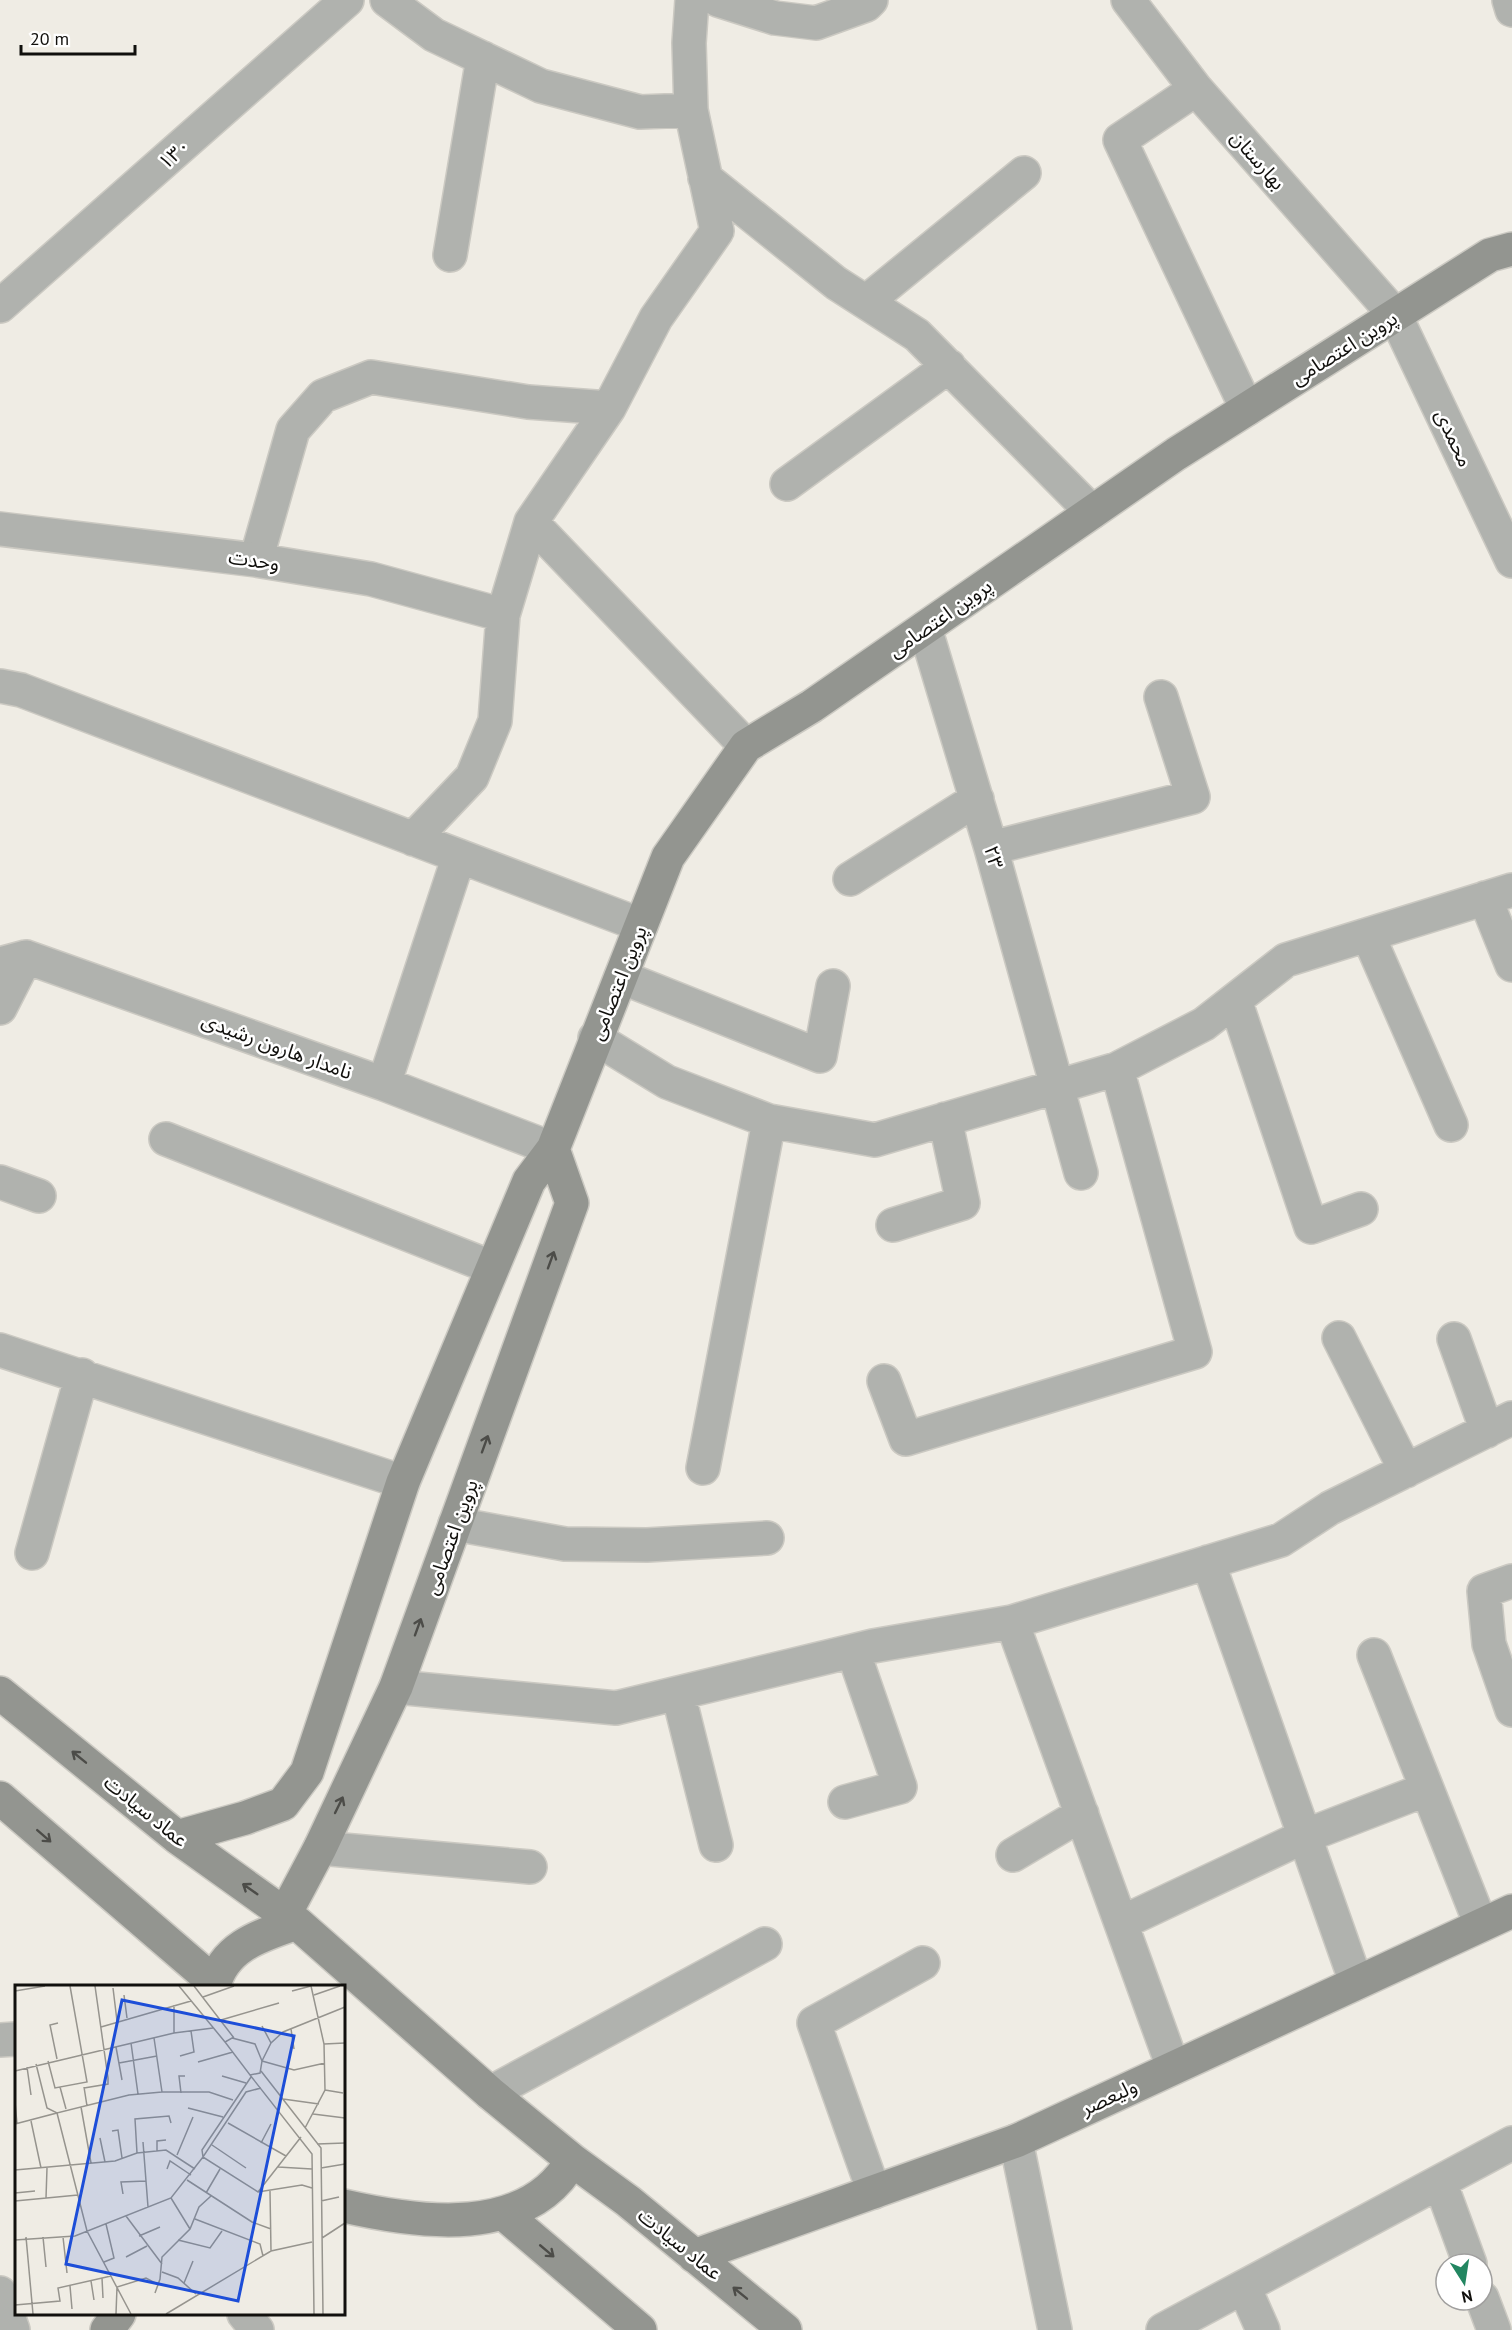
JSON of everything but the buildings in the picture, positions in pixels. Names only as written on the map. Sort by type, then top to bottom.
[{"type":"street","name":"۱۳۰","points":[[0,306],[347,0]]},
{"type":"street","points":[[387,0],[434,35],[541,86],[640,112],[691,110]]},
{"type":"street","points":[[413,839],[472,777],[495,722],[503,615],[531,522],[609,408],[656,318],[717,231],[691,110],[689,43],[692,0]]},
{"type":"street","points":[[718,0],[775,18],[816,23],[866,5],[871,0]]},
{"type":"street","name":"بهارستان","points":[[1128,0],[1196,90],[1395,315]]},
{"type":"street","points":[[1509,0],[1512,10]]},
{"type":"street","points":[[450,255],[483,58]]},
{"type":"street","points":[[1196,90],[1120,140],[1247,409]]},
{"type":"street","points":[[866,302],[1024,172]]},
{"type":"street","points":[[705,178],[836,283],[917,335],[1092,512]]},
{"type":"street","name":"پروین اعتصامی","points":[[177,1837],[245,1818],[283,1804],[307,1772],[403,1482],[491,1267],[529,1181],[553,1149],[668,857],[746,746],[812,706],[1092,512],[1247,409],[1490,255],[1512,249]]},
{"type":"street","name":"محمدی","points":[[1395,315],[1512,561]]},
{"type":"street","points":[[787,484],[949,366]]},
{"type":"street","points":[[256,560],[293,430],[323,396],[371,377],[528,402],[609,408]]},
{"type":"street","points":[[531,522],[746,746]]},
{"type":"street","name":"وحدت","points":[[0,529],[256,560],[371,579],[503,615]]},
{"type":"street","name":"۲۳","points":[[925,628],[977,799],[1081,1173]]},
{"type":"street","points":[[0,686],[21,690],[641,925]]},
{"type":"street","points":[[991,848],[1193,797],[1161,697]]},
{"type":"street","points":[[850,879],[977,799]]},
{"type":"street","points":[[384,1084],[459,856]]},
{"type":"street","points":[[596,1038],[668,1082],[768,1121],[875,1140],[1118,1069],[1204,1024],[1287,960],[1498,894],[1512,965]]},
{"type":"street","points":[[1368,935],[1451,1125]]},
{"type":"street","points":[[0,1008],[13,961]]},
{"type":"street","name":"نامدار هارون رشیدی","points":[[13,961],[384,1084],[553,1149]]},
{"type":"street","points":[[621,977],[820,1056],[833,986]]},
{"type":"street","points":[[1235,1000],[1311,1227],[1361,1209]]},
{"type":"street","points":[[884,1381],[906,1439],[1195,1352],[1118,1069]]},
{"type":"street","points":[[893,1225],[963,1203],[945,1119]]},
{"type":"street","points":[[703,1468],[768,1121]]},
{"type":"street","points":[[166,1139],[491,1267]]},
{"type":"street","name":"پروین اعتصامی","points":[[291,1918],[320,1848],[396,1687],[572,1203],[553,1149]]},
{"type":"street","points":[[0,1182],[39,1196]]},
{"type":"street","points":[[1339,1338],[1406,1471]]},
{"type":"street","points":[[396,1687],[616,1708],[853,1651],[1012,1622],[1281,1540],[1330,1508],[1499,1424],[1454,1339]]},
{"type":"street","points":[[0,1350],[403,1482]]},
{"type":"street","points":[[32,1553],[82,1375]]},
{"type":"street","points":[[455,1524],[565,1544],[647,1545],[767,1538]]},
{"type":"street","points":[[1208,1562],[1356,1982]]},
{"type":"street","points":[[1512,1581],[1484,1591],[1489,1644],[1512,1710]]},
{"type":"street","points":[[1012,1622],[1173,2067]]},
{"type":"street","points":[[844,1802],[900,1787],[853,1651]]},
{"type":"street","points":[[1374,1655],[1481,1925]]},
{"type":"street","name":"عماد سیادت","points":[[0,1693],[177,1837],[291,1918],[490,2093],[572,2160],[628,2201],[785,2330]]},
{"type":"street","points":[[678,1693],[716,1845]]},
{"type":"street","points":[[1121,1923],[1305,1836],[1427,1789]]},
{"type":"street","points":[[0,1798],[214,1985],[224,1964],[245,1942],[291,1918]]},
{"type":"street","points":[[1013,1855],[1082,1814]]},
{"type":"street","points":[[320,1848],[530,1867]]},
{"type":"street","name":"ولیعصر","points":[[694,2256],[1016,2141],[1512,1911]]},
{"type":"street","points":[[490,2093],[765,1944]]},
{"type":"street","points":[[874,2192],[814,2023],[923,1963]]},
{"type":"street","points":[[0,2040],[15,2039]]},
{"type":"street","points":[[1016,2141],[1055,2330]]},
{"type":"street","points":[[1163,2330],[1512,2143]]},
{"type":"street","points":[[345,2206],[388,2216],[466,2220],[502,2213],[521,2209],[563,2177],[572,2160]]},
{"type":"street","points":[[1440,2182],[1466,2252]]},
{"type":"street","points":[[502,2213],[640,2330]]},
{"type":"street","points":[[1244,2287],[1263,2330]]},
{"type":"street","points":[[0,2293],[13,2330]]},
{"type":"street","points":[[1487,2312],[1494,2330]]},
{"type":"street","points":[[107,2330],[118,2315]]},
{"type":"street","points":[[246,2315],[257,2330]]}]
